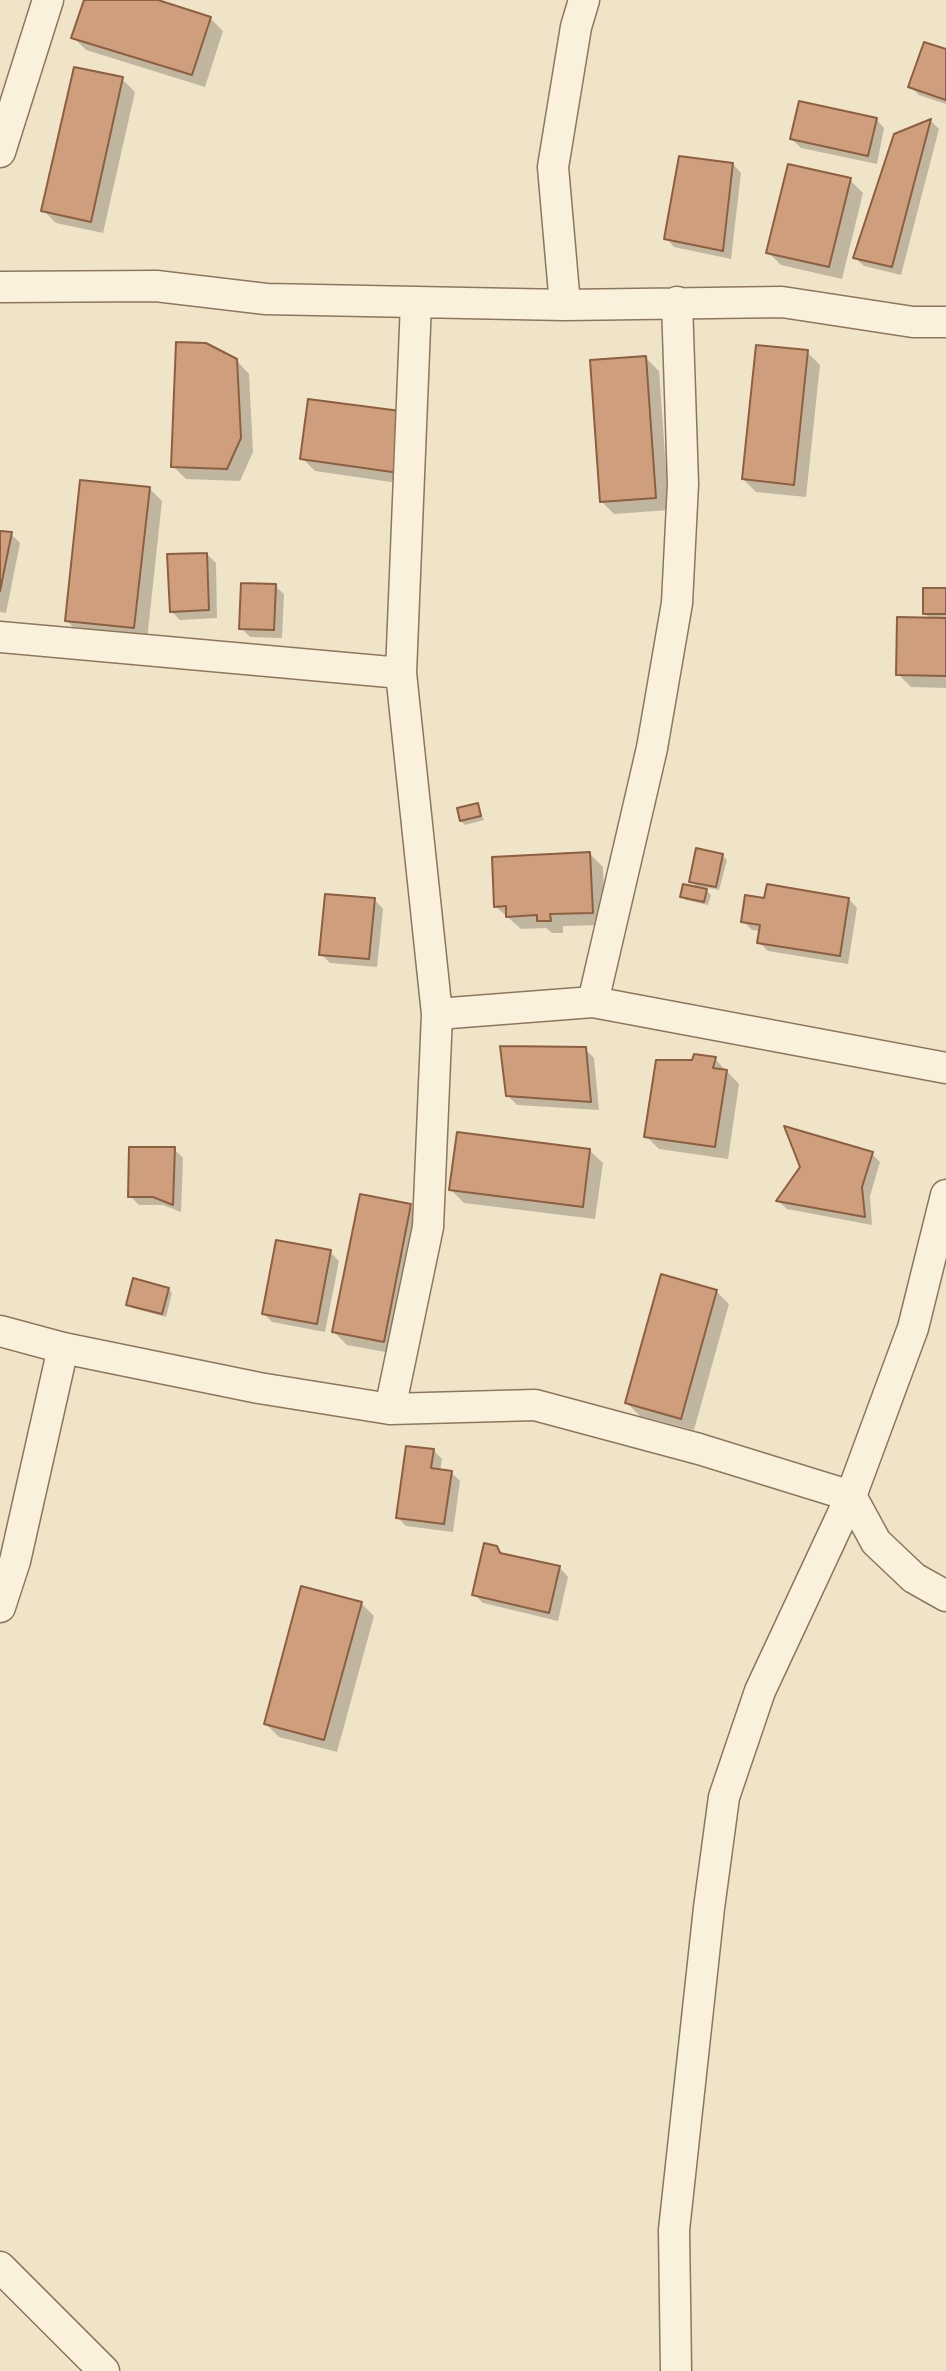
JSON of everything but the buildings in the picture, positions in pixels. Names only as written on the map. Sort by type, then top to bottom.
[{"type":"street","points":[[0,152],[48,0]]},
{"type":"street","points":[[565,305],[553,167],[576,27],[584,0]]},
{"type":"street","points":[[0,287],[156,286],[266,299],[416,303],[565,305],[782,302],[913,322],[946,322]]},
{"type":"street","points":[[593,1002],[652,748],[677,603],[683,484],[677,302]]},
{"type":"street","points":[[390,1409],[428,1227],[437,1014],[401,673],[416,303]]},
{"type":"street","points":[[0,637],[401,673]]},
{"type":"street","points":[[437,1014],[593,1002],[946,1068]]},
{"type":"street","points":[[676,2371],[674,2230],[707,1922],[724,1797],[760,1691],[850,1496],[913,1328],[946,1195]]},
{"type":"street","points":[[0,1331],[63,1348],[259,1388],[390,1409],[535,1405],[699,1450],[850,1496],[876,1542],[914,1578],[946,1596]]},
{"type":"street","points":[[0,1607],[15,1561],[63,1348]]},
{"type":"street","points":[[0,2267],[104,2371]]}]
